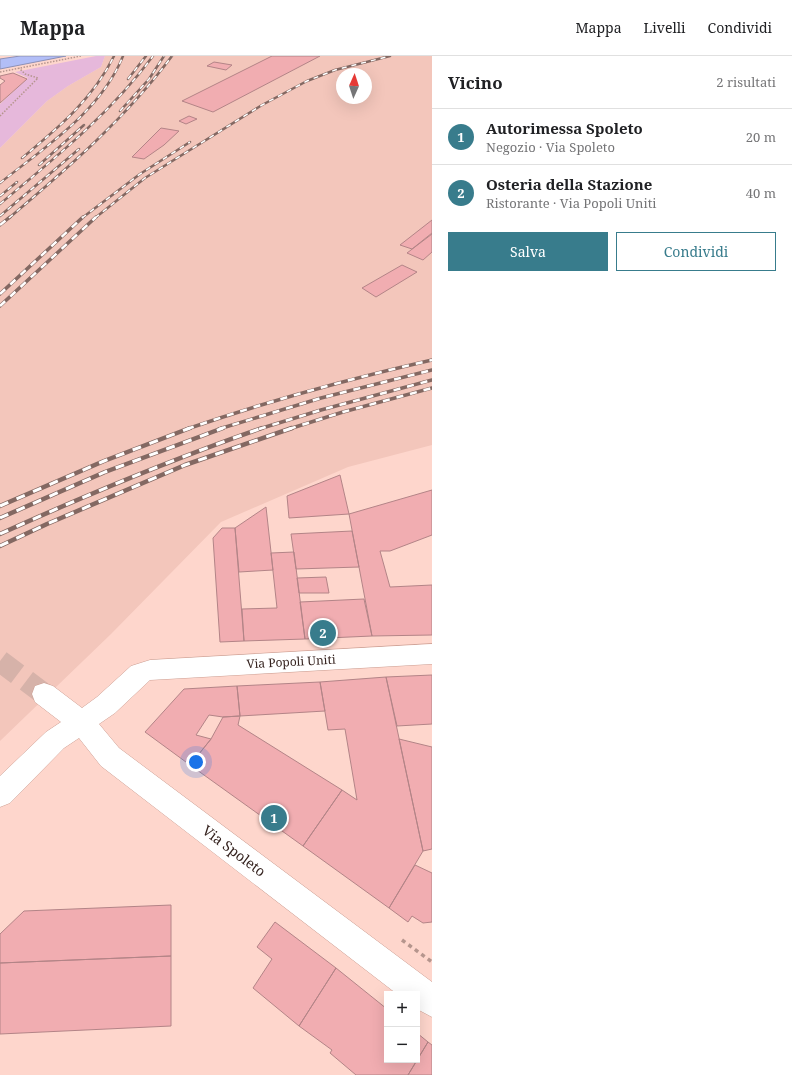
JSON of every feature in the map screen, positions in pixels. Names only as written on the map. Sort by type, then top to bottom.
[{"type":"street","name":"Via Popoli Uniti","points":[[81,722],[106,705],[140,673],[150,670],[432,654]]},
{"type":"street","name":"Via Spoleto","points":[[44,694],[81,722],[110,757],[432,1001]]},
{"type":"street","points":[[0,794],[55,740],[81,722]]},
{"type":"path","points":[[0,72],[81,56]]},
{"type":"path","points":[[0,116],[38,78],[26,74],[19,68]]},
{"type":"shaded area","points":[[96,56],[105,56],[101,67],[68,86],[47,101],[0,148],[0,104],[28,78],[15,72]]},
{"type":"shaded area","points":[[105,56],[432,56],[432,445],[348,467],[221,522],[111,634],[0,741],[0,148],[47,101],[68,86],[101,67]]},
{"type":"water","points":[[20,56],[66,56],[0,69],[0,59]]},
{"type":"building","points":[[272,56],[320,56],[213,112],[182,101]]},
{"type":"building","points":[[214,62],[232,65],[226,70],[207,66]]},
{"type":"building","points":[[13,73],[27,79],[0,103],[0,85],[5,81],[0,78],[0,76]]},
{"type":"building","points":[[189,116],[197,119],[186,124],[179,121]]},
{"type":"building","points":[[161,128],[179,131],[164,145],[144,159],[132,157]]},
{"type":"building","points":[[432,220],[432,233],[412,249],[400,245]]},
{"type":"building","points":[[432,234],[432,252],[423,260],[407,253]]},
{"type":"building","points":[[402,265],[417,272],[376,297],[362,288]]},
{"type":"building","points":[[340,475],[349,514],[289,518],[287,496]]},
{"type":"building","points":[[432,490],[432,535],[390,551],[380,551],[390,587],[432,585],[432,635],[372,636],[349,514]]},
{"type":"building","points":[[266,507],[273,570],[239,572],[235,528]]},
{"type":"building","points":[[222,528],[235,528],[244,641],[220,642],[213,538]]},
{"type":"building","points":[[352,531],[359,567],[296,569],[291,534]]},
{"type":"building","points":[[294,552],[305,639],[244,641],[242,609],[277,608],[271,553]]},
{"type":"building","points":[[326,577],[329,593],[299,593],[297,578]]},
{"type":"building","points":[[364,599],[372,636],[305,639],[300,602]]},
{"type":"building","points":[[432,675],[432,724],[397,726],[386,677]]},
{"type":"building","points":[[386,677],[423,851],[389,908],[303,846],[342,790],[357,800],[345,729],[328,730],[320,682]]},
{"type":"building","points":[[320,682],[325,711],[240,716],[237,686]]},
{"type":"building","points":[[237,686],[240,716],[223,717],[209,715],[196,735],[211,739],[190,765],[145,732],[184,689]]},
{"type":"building","points":[[240,716],[238,725],[342,790],[303,846],[190,765],[211,739],[223,717]]},
{"type":"building","points":[[399,739],[432,747],[432,849],[423,851]]},
{"type":"building","points":[[415,865],[432,873],[432,922],[423,923],[412,916],[408,922],[389,908]]},
{"type":"building","points":[[171,905],[171,956],[0,963],[0,934],[24,911]]},
{"type":"building","points":[[275,922],[336,968],[299,1026],[253,988],[272,959],[257,947]]},
{"type":"building","points":[[171,956],[171,1026],[0,1034],[0,963]]},
{"type":"building","points":[[336,968],[384,1007],[384,1063],[415,1063],[408,1075],[356,1075],[330,1053],[332,1050],[299,1026]]},
{"type":"building","points":[[420,1035],[428,1042],[420,1055]]},
{"type":"building","points":[[428,1042],[432,1045],[432,1075],[408,1075],[415,1063],[420,1063],[420,1055]]},
{"type":"tunnel","points":[[0,661],[44,694]]},
{"type":"railway","points":[[22,158],[74,112],[96,86],[114,56]]},
{"type":"railway","points":[[0,183],[70,127],[86,111],[101,94],[113,76],[123,56]]},
{"type":"railway","points":[[128,79],[146,56]]},
{"type":"railway","points":[[0,204],[61,152],[100,116],[119,97],[153,56]]},
{"type":"railway","points":[[120,111],[149,79],[164,56]]},
{"type":"railway","points":[[9,218],[95,142],[154,79],[172,56]]},
{"type":"railway","points":[[95,218],[145,178],[262,105],[307,81],[335,70],[390,56]]},
{"type":"railway","points":[[39,165],[84,125]]},
{"type":"railway","points":[[82,218],[140,174],[190,142]]},
{"type":"railway","points":[[0,216],[79,149]]},
{"type":"railway","points":[[0,196],[17,182]]},
{"type":"railway","points":[[0,225],[10,217]]},
{"type":"railway","points":[[0,294],[83,217]]},
{"type":"railway","points":[[0,306],[96,217]]},
{"type":"railway","points":[[190,428],[309,391],[432,360]]},
{"type":"railway","points":[[219,429],[321,398],[432,370]]},
{"type":"railway","points":[[261,429],[321,410],[432,380]]},
{"type":"railway","points":[[290,429],[343,412],[432,388]]},
{"type":"railway","points":[[0,506],[104,461],[190,428]]},
{"type":"railway","points":[[0,518],[105,472],[223,428]]},
{"type":"railway","points":[[0,534],[130,478],[261,429]]},
{"type":"railway","points":[[0,546],[47,524],[185,465],[290,429]]},
{"type":"place","name":"Osteria della Stazione","points":[[323,633]]},
{"type":"place","name":"Autorimessa Spoleto","points":[[274,818]]}]
